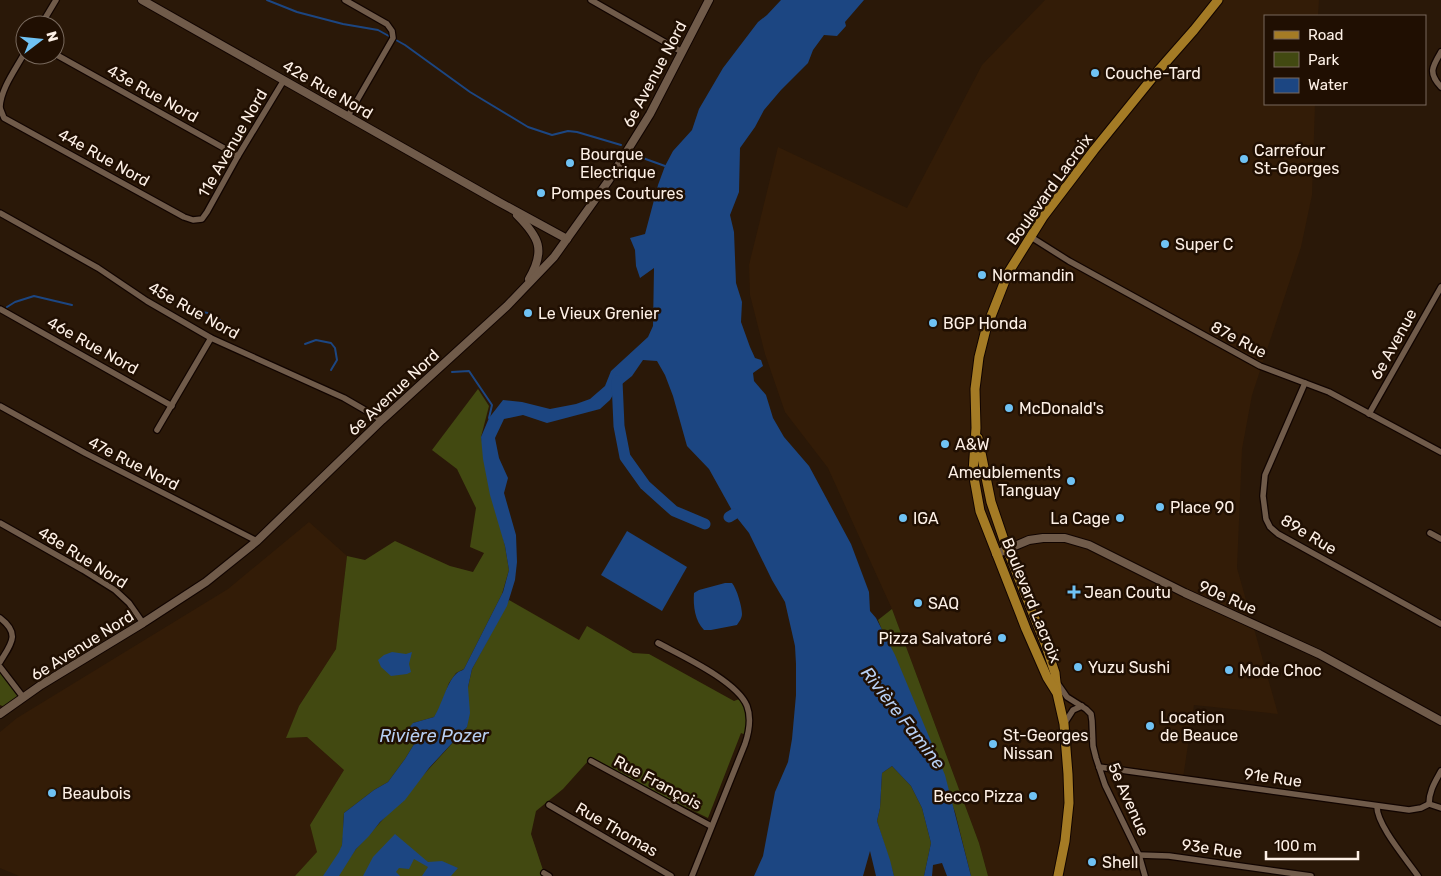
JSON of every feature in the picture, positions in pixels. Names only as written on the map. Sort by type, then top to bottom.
[{"type":"main road","name":"42e Rue Nord","points":[[142,0],[499,202],[568,237]]},
{"type":"main road","name":"6e Avenue Nord","points":[[0,714],[23,697],[206,582],[257,541],[382,420],[508,306],[554,257],[609,180],[650,114],[709,0]]},
{"type":"main road","name":"Boulevard Lacroix","points":[[1057,694],[1038,655],[980,511],[973,472],[976,428],[975,389],[979,357],[986,329],[1008,273],[1043,217],[1094,150],[1218,0]]},
{"type":"main road","name":"42e Rue Nord","points":[[499,202],[530,227],[537,241],[537,261],[522,291]]},
{"type":"main road","name":"Boulevard Lacroix","points":[[976,428],[991,502],[1055,673],[1057,694],[1064,724],[1068,774],[1068,803],[1058,876]]},
{"type":"main road","name":"90e Rue","points":[[996,554],[1029,540],[1043,538],[1065,538],[1089,545],[1185,593],[1319,654],[1441,721]]},
{"type":"street","points":[[47,15],[56,0]]},
{"type":"street","points":[[345,0],[387,24],[392,31],[393,38],[348,116]]},
{"type":"street","points":[[591,0],[682,52]]},
{"type":"street","points":[[1441,52],[1432,70],[1433,76],[1441,87]]},
{"type":"street","name":"43e Rue Nord","points":[[65,60],[238,156]]},
{"type":"street","points":[[0,107],[6,87],[18,65]]},
{"type":"street","name":"11e Avenue Nord","points":[[202,219],[208,212],[238,156],[284,80]]},
{"type":"street","name":"44e Rue Nord","points":[[0,107],[4,118],[184,216],[193,220],[202,219]]},
{"type":"street","name":"45e Rue Nord","points":[[0,213],[98,268],[146,301],[211,338],[344,398],[382,420]]},
{"type":"street","name":"87e Rue","points":[[1030,237],[1260,366],[1329,392],[1441,452]]},
{"type":"street","name":"6e Avenue","points":[[1369,414],[1441,287]]},
{"type":"street","name":"46e Rue Nord","points":[[0,309],[172,406]]},
{"type":"street","points":[[157,430],[211,338]]},
{"type":"street","name":"89e Rue","points":[[1305,383],[1265,475],[1264,499],[1267,524],[1278,534],[1441,624]]},
{"type":"street","name":"47e Rue Nord","points":[[0,406],[84,453],[257,541]]},
{"type":"street","name":"48e Rue Nord","points":[[0,524],[115,590],[129,603],[143,623]]},
{"type":"street","points":[[1430,533],[1441,539]]},
{"type":"street","points":[[0,618],[10,627],[13,635],[12,642],[0,662]]},
{"type":"street","points":[[658,642],[731,685],[747,706],[750,729],[692,876]]},
{"type":"street","points":[[0,667],[23,697]]},
{"type":"street","name":"5e Avenue","points":[[1056,682],[1067,697],[1091,714],[1093,746],[1105,785],[1139,855],[1145,876]]},
{"type":"street","points":[[1064,724],[1073,710],[1082,706]]},
{"type":"street","name":"Rue François","points":[[592,761],[712,826]]},
{"type":"street","name":"91e Rue","points":[[1099,766],[1377,806],[1415,810],[1429,804]]},
{"type":"street","points":[[1441,771],[1431,788],[1429,796],[1429,804],[1441,808]]},
{"type":"street","name":"Rue Thomas","points":[[549,805],[671,876]]},
{"type":"street","points":[[1377,806],[1376,810],[1384,827],[1418,876]]},
{"type":"street","name":"93e Rue","points":[[1139,855],[1169,856],[1312,876]]},
{"type":"shaded area","points":[[1045,0],[1319,0],[1318,15],[1264,15],[1264,105],[1315,105],[1312,195],[1301,247],[1252,395],[1242,449],[1237,568],[1278,714],[1194,705],[1183,778],[1130,770],[1110,776],[1142,851],[1148,876],[988,876],[979,843],[892,609],[828,468],[785,412],[765,354],[750,295],[749,265],[778,147],[907,208],[982,65]]},
{"type":"shaded area","points":[[309,522],[347,556],[336,649],[299,706],[287,738],[307,737],[344,770],[310,825],[318,852],[295,876],[19,876],[0,868],[0,732],[17,718],[228,589]]},
{"type":"green space","points":[[478,389],[489,406],[481,437],[509,570],[502,594],[464,669],[456,673],[449,683],[440,708],[434,717],[413,723],[416,741],[405,759],[388,782],[374,790],[344,813],[342,845],[332,866],[324,876],[295,876],[317,852],[310,825],[344,770],[307,737],[286,738],[299,706],[336,649],[347,556],[365,560],[395,541],[450,566],[473,572],[484,553],[470,547],[476,508],[457,469],[432,450]]},
{"type":"green space","points":[[509,600],[579,640],[587,626],[633,653],[649,654],[734,701],[742,698],[747,706],[748,736],[741,733],[708,818],[589,760],[563,789],[536,811],[531,834],[544,873],[543,876],[337,876],[356,849],[467,727],[468,687],[472,669]]},
{"type":"green space","points":[[892,609],[979,843],[988,876],[971,876],[955,812],[878,620]]},
{"type":"green space","points":[[0,667],[23,697],[7,708],[0,705]]},
{"type":"green space","points":[[892,766],[911,786],[922,808],[931,843],[924,876],[894,876],[877,821],[880,808],[882,773]]},
{"type":"water","points":[[781,0],[864,0],[845,22],[846,26],[837,36],[824,35],[813,50],[808,63],[764,110],[740,148],[739,192],[730,215],[734,232],[736,283],[742,302],[741,322],[755,358],[761,360],[763,366],[753,373],[754,381],[766,395],[773,418],[784,437],[809,466],[851,544],[869,592],[870,611],[876,618],[895,655],[945,775],[971,876],[947,876],[942,863],[933,865],[932,876],[924,876],[931,843],[922,808],[911,786],[892,766],[882,773],[880,808],[877,821],[894,876],[876,876],[870,851],[863,876],[754,876],[763,856],[775,792],[788,762],[796,695],[795,646],[785,602],[749,533],[734,514],[709,469],[687,446],[673,396],[657,361],[643,360],[632,376],[617,388],[610,400],[600,409],[547,423],[523,415],[504,419],[495,438],[499,458],[508,478],[504,493],[516,535],[517,562],[515,580],[507,606],[472,669],[468,687],[470,713],[467,727],[429,768],[405,800],[380,822],[356,849],[339,876],[323,876],[342,845],[344,813],[374,790],[388,782],[405,759],[416,741],[407,730],[413,723],[434,717],[453,677],[464,669],[503,592],[509,570],[505,546],[490,495],[481,437],[489,418],[503,400],[522,402],[550,409],[590,399],[605,386],[611,371],[648,337],[653,326],[654,268],[640,278],[636,266],[635,250],[630,238],[645,234],[665,166],[673,151],[692,130],[699,109],[723,68],[758,22]]},
{"type":"water","points":[[627,531],[687,567],[662,611],[601,575]]},
{"type":"water","points":[[725,583],[732,583],[736,589],[741,607],[741,618],[737,625],[704,630],[698,622],[695,613],[694,593]]},
{"type":"water","points":[[392,652],[406,654],[412,652],[409,664],[411,672],[391,676],[381,667],[378,660]]},
{"type":"water","points":[[395,834],[428,862],[442,861],[458,868],[451,876],[422,876],[428,867],[414,859],[409,869],[399,868],[396,872],[400,876],[363,876],[373,857]]},
{"type":"waterway","points":[[267,0],[297,12],[343,24],[378,30],[405,45],[470,92],[528,127],[552,135],[568,131],[577,132],[621,145]]},
{"type":"waterway","points":[[640,157],[665,166]]},
{"type":"waterway","points":[[7,307],[15,302],[34,296],[72,305]]},
{"type":"waterway","points":[[190,310],[208,313],[220,320]]},
{"type":"waterway","points":[[305,344],[316,340],[331,343],[335,348],[337,360],[331,370]]},
{"type":"waterway","points":[[452,372],[469,371],[492,405],[489,418]]},
{"type":"waterway","points":[[617,381],[619,426],[625,457],[645,485],[674,511],[705,524]]},
{"type":"waterway","points":[[729,517],[734,514]]},
{"type":"place","name":"Couche-Tard","points":[[1095,73]]},
{"type":"place","name":"Carrefour St-Georges","points":[[1244,159]]},
{"type":"place","name":"Bourque Electrique","points":[[570,163]]},
{"type":"place","name":"Pompes Coutures","points":[[541,193]]},
{"type":"place","name":"Super C","points":[[1165,244]]},
{"type":"place","name":"Normandin","points":[[982,275]]},
{"type":"place","name":"Le Vieux Grenier","points":[[528,313]]},
{"type":"place","name":"BGP Honda","points":[[933,323]]},
{"type":"place","name":"McDonald's","points":[[1009,408]]},
{"type":"place","name":"A&W","points":[[945,444]]},
{"type":"place","name":"Ameublements Tanguay","points":[[1071,481]]},
{"type":"place","name":"Place 90","points":[[1160,507]]},
{"type":"place","name":"IGA","points":[[903,518]]},
{"type":"place","name":"La Cage","points":[[1120,518]]},
{"type":"place","name":"Jean Coutu","points":[[1074,592]]},
{"type":"place","name":"SAQ","points":[[918,603]]},
{"type":"place","name":"Pizza Salvatoré","points":[[1002,638]]},
{"type":"place","name":"Yuzu Sushi","points":[[1078,667]]},
{"type":"place","name":"Mode Choc","points":[[1229,670]]},
{"type":"place","name":"Location de Beauce","points":[[1150,726]]},
{"type":"place","name":"St-Georges Nissan","points":[[993,744]]},
{"type":"place","name":"Beaubois","points":[[52,793]]},
{"type":"place","name":"Becco Pizza","points":[[1033,796]]},
{"type":"place","name":"Shell","points":[[1092,862]]},
{"type":"water label","name":"Rivière Famine","points":[[903,718]]},
{"type":"water label","name":"Rivière Pozer","points":[[434,736]]}]
